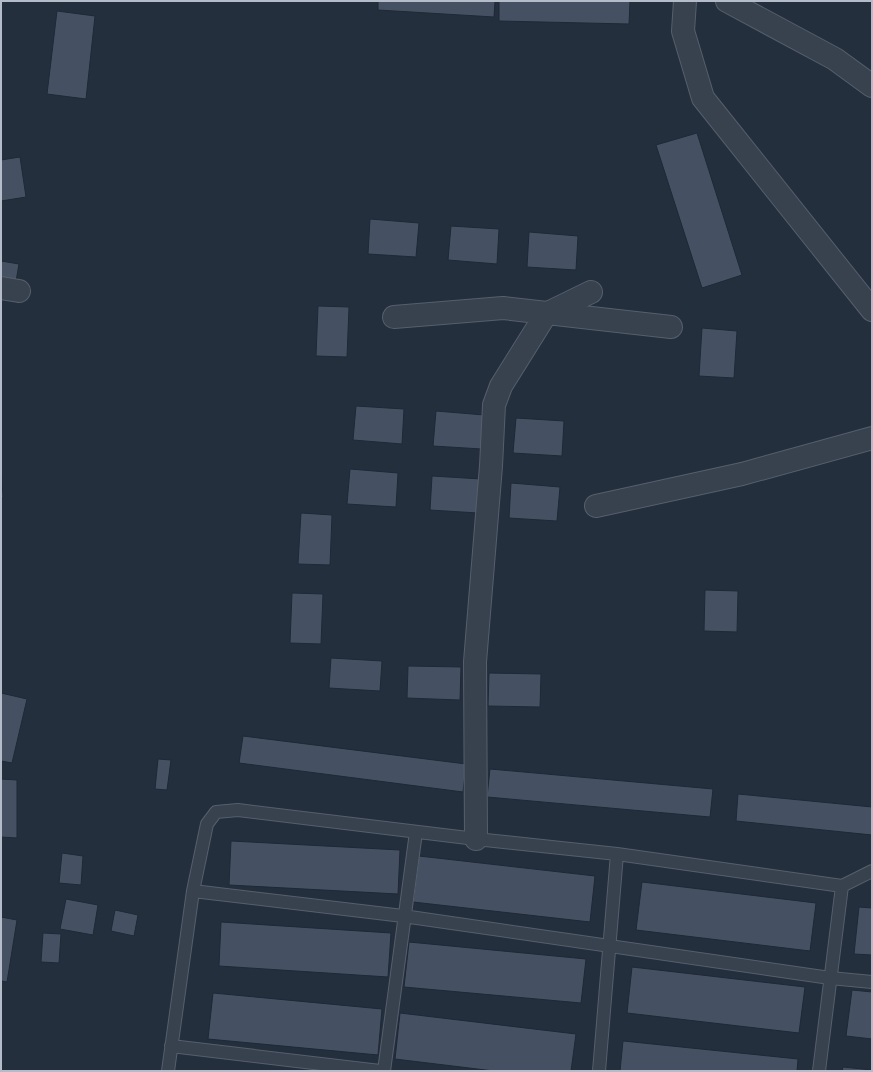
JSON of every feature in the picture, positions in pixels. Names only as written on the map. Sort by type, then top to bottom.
[{"type":"street","points":[[685,1],[683,31],[703,98],[872,310]]},
{"type":"street","points":[[727,1],[835,59],[872,86]]},
{"type":"street","points":[[476,840],[475,662],[491,466],[494,405],[501,386],[546,314],[591,292]]},
{"type":"street","points":[[394,317],[488,308],[503,308],[671,327]]},
{"type":"street","points":[[596,506],[742,474],[872,438]]},
{"type":"lane","points":[[168,1071],[193,891],[207,824],[216,812],[238,810],[476,840],[617,854],[842,886],[872,871]]},
{"type":"lane","points":[[384,1071],[403,916],[416,832]]},
{"type":"lane","points":[[598,1071],[617,854]]},
{"type":"lane","points":[[819,1071],[842,886]]},
{"type":"lane","points":[[193,891],[403,916],[830,978],[872,982]]},
{"type":"lane","points":[[171,1046],[380,1071]]},
{"type":"building","points":[[378,1],[495,1],[494,17],[378,10]]},
{"type":"building","points":[[499,1],[630,1],[629,24],[499,21]]},
{"type":"building","points":[[57,11],[95,16],[86,99],[47,94]]},
{"type":"building","points":[[697,133],[742,275],[702,288],[656,145]]},
{"type":"building","points":[[20,157],[26,197],[1,201],[1,160]]},
{"type":"building","points":[[370,219],[419,223],[416,257],[368,254]]},
{"type":"building","points":[[451,226],[499,229],[497,264],[448,260]]},
{"type":"building","points":[[529,232],[578,236],[576,270],[527,267]]},
{"type":"building","points":[[1,261],[19,264],[15,287],[1,285]]},
{"type":"building","points":[[318,306],[349,307],[347,357],[316,356]]},
{"type":"building","points":[[702,328],[737,331],[734,378],[699,376]]},
{"type":"building","points":[[356,406],[404,409],[402,444],[353,440]]},
{"type":"building","points":[[436,411],[484,415],[482,449],[433,446]]},
{"type":"building","points":[[516,418],[564,421],[562,456],[513,453]]},
{"type":"building","points":[[1,464],[3,497],[1,500]]},
{"type":"building","points":[[350,469],[398,473],[396,507],[347,504]]},
{"type":"building","points":[[432,476],[481,479],[478,513],[430,510]]},
{"type":"building","points":[[511,483],[560,487],[557,521],[509,518]]},
{"type":"building","points":[[301,513],[332,515],[330,565],[298,564]]},
{"type":"building","points":[[705,590],[738,591],[737,632],[704,631]]},
{"type":"building","points":[[292,593],[323,594],[321,644],[290,643]]},
{"type":"building","points":[[331,658],[382,661],[380,691],[329,688]]},
{"type":"building","points":[[408,666],[461,667],[460,700],[407,698]]},
{"type":"building","points":[[489,673],[541,674],[540,707],[488,706]]},
{"type":"building","points":[[1,693],[27,699],[12,763],[1,761]]},
{"type":"building","points":[[243,736],[466,764],[463,792],[239,763]]},
{"type":"building","points":[[158,759],[171,760],[167,790],[155,789]]},
{"type":"building","points":[[490,769],[713,789],[710,817],[487,797]]},
{"type":"building","points":[[1,779],[17,780],[17,838],[1,837]]},
{"type":"building","points":[[738,794],[872,807],[872,835],[736,821]]},
{"type":"building","points":[[231,841],[400,850],[398,894],[229,885]]},
{"type":"building","points":[[62,853],[83,856],[81,885],[59,883]]},
{"type":"building","points":[[419,856],[595,876],[590,922],[413,902]]},
{"type":"building","points":[[642,882],[816,903],[810,951],[636,930]]},
{"type":"building","points":[[66,899],[98,905],[93,935],[60,929]]},
{"type":"building","points":[[859,907],[872,908],[872,955],[854,954]]},
{"type":"building","points":[[115,910],[138,915],[134,936],[111,931]]},
{"type":"building","points":[[1,917],[17,920],[7,982],[1,981]]},
{"type":"building","points":[[221,922],[391,933],[388,977],[219,966]]},
{"type":"building","points":[[43,933],[61,934],[59,963],[41,962]]},
{"type":"building","points":[[409,942],[586,959],[581,1003],[404,987]]},
{"type":"building","points":[[632,967],[805,987],[799,1033],[627,1013]]},
{"type":"building","points":[[852,990],[872,992],[872,1039],[846,1036]]},
{"type":"building","points":[[213,993],[382,1009],[378,1055],[208,1039]]},
{"type":"building","points":[[400,1013],[576,1034],[571,1071],[494,1071],[395,1059]]},
{"type":"building","points":[[623,1041],[798,1059],[797,1071],[620,1071]]},
{"type":"building","points":[[843,1067],[872,1070],[872,1071],[842,1071]]}]
